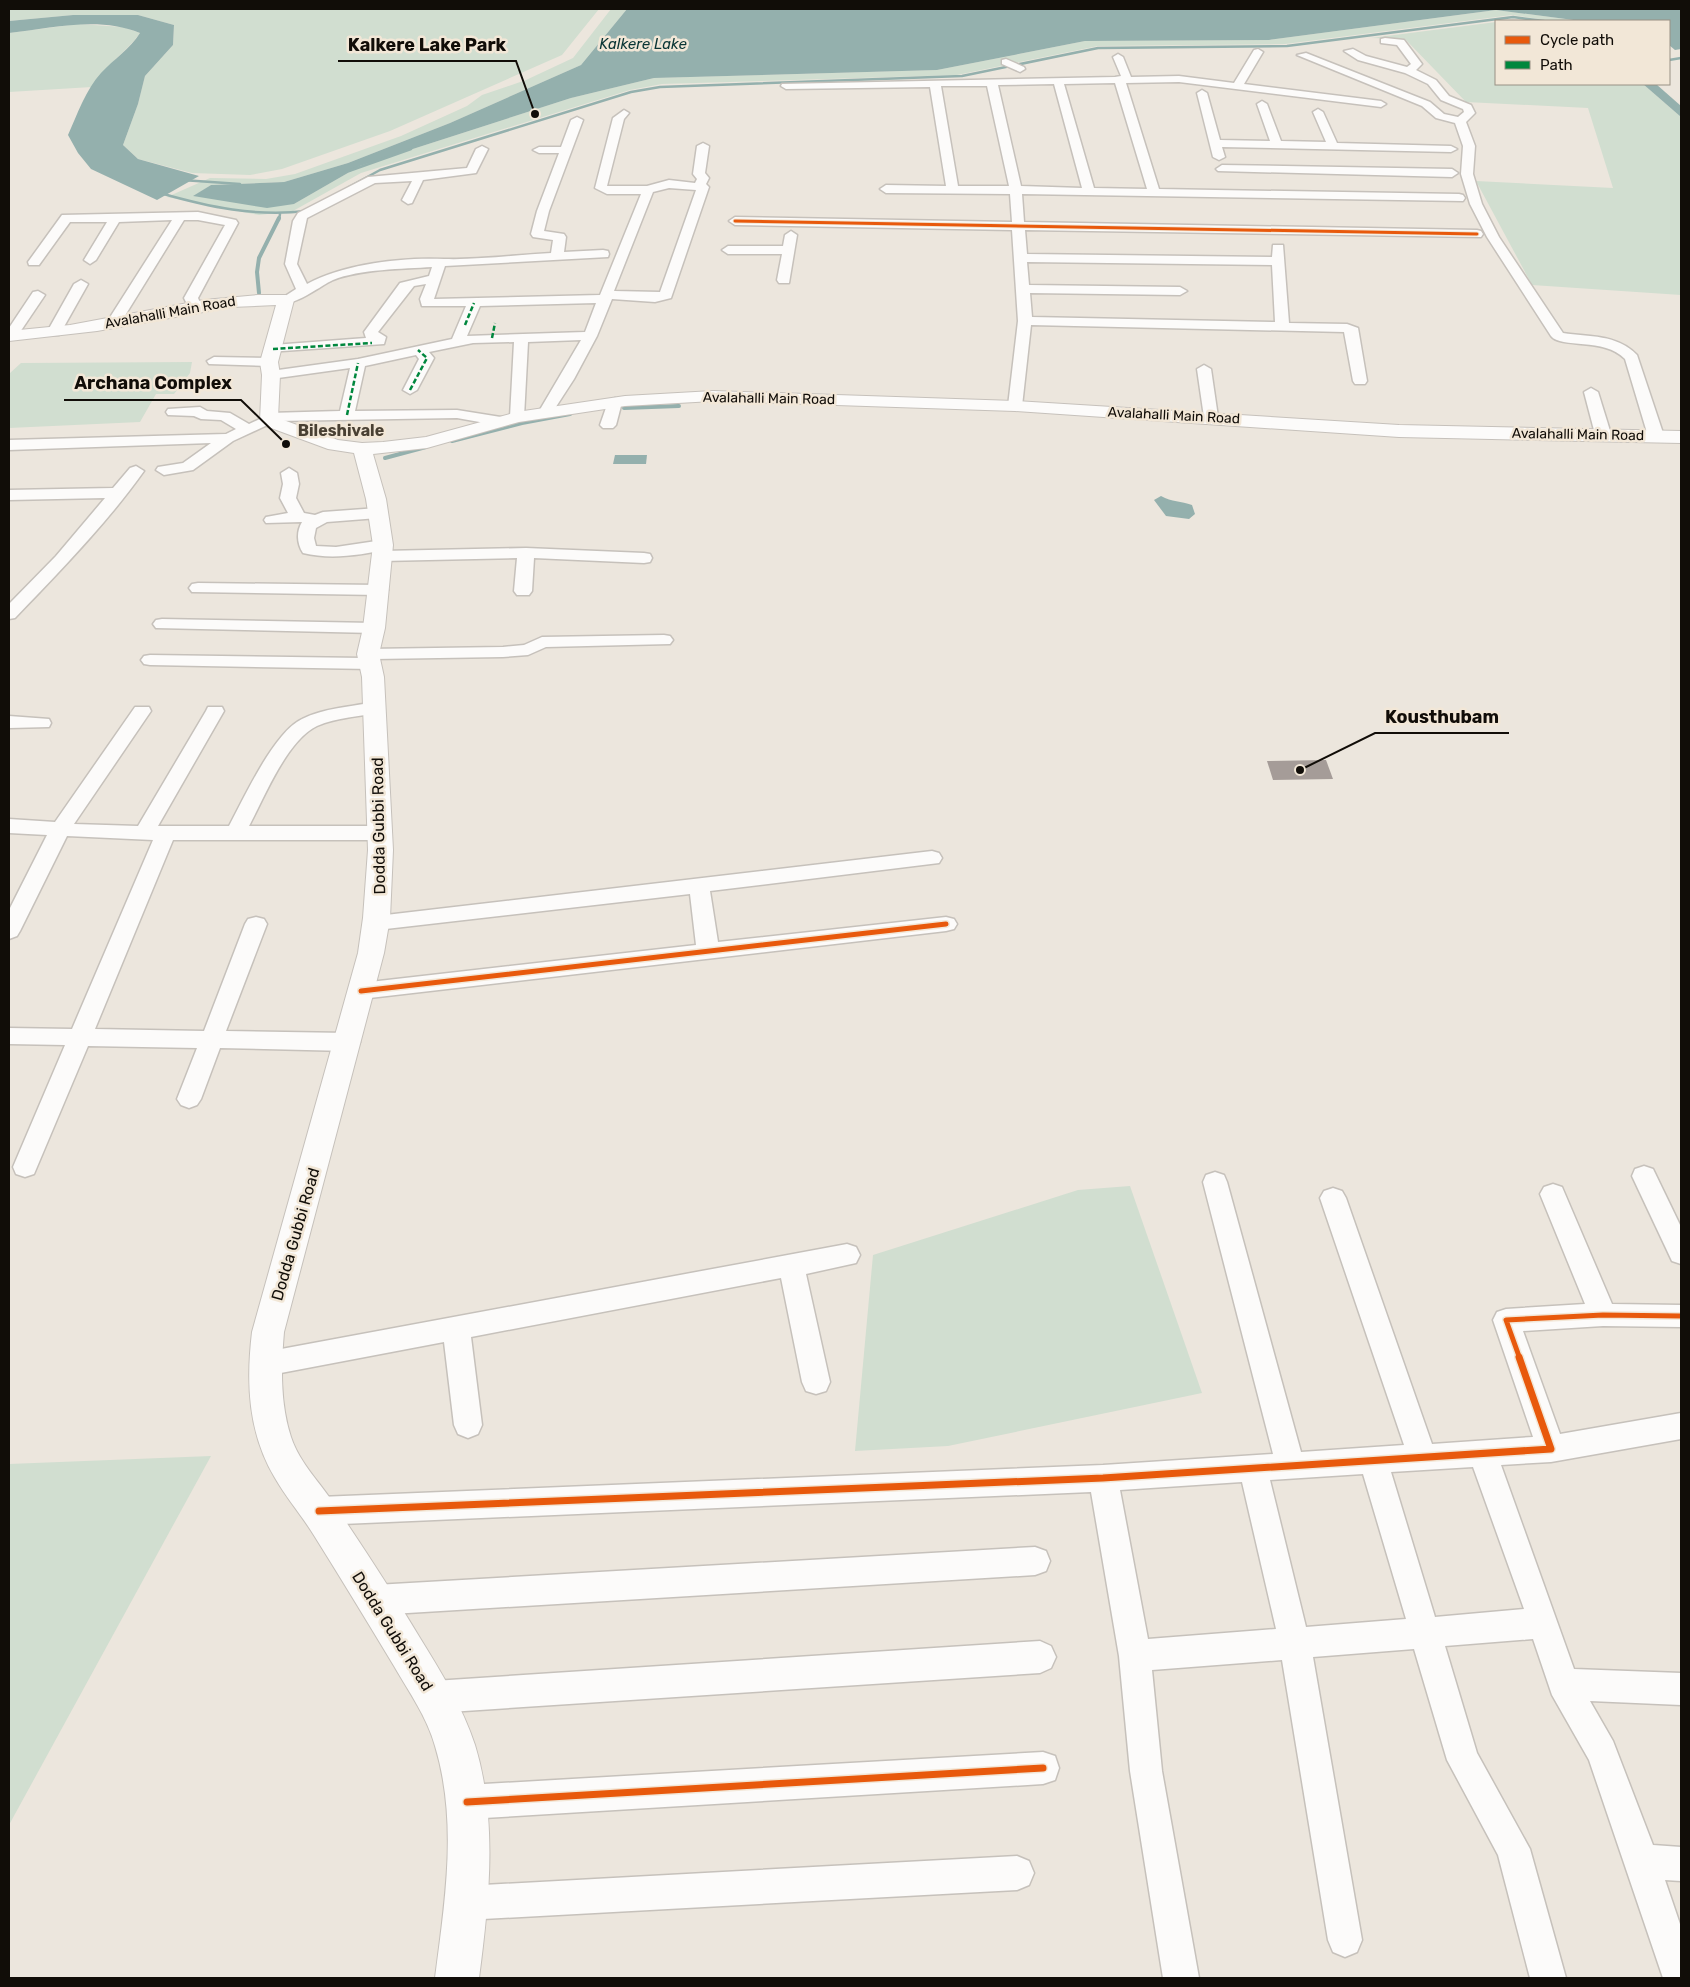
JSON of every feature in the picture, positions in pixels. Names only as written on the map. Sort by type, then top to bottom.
[{"type":"main road","name":"Avalahalli Main Road","points":[[10,335],[54,332],[114,322],[194,305],[259,299],[286,300]]},
{"type":"main road","points":[[269,419],[271,362],[286,300]]},
{"type":"main road","name":"Avalahalli Main Road","points":[[269,419],[335,445],[362,449],[427,442],[510,419],[615,402],[713,396],[1015,406],[1211,417],[1399,431],[1681,437]]},
{"type":"main road","name":"Dodda Gubbi Road","points":[[362,449],[378,513],[382,550],[371,649],[382,868],[377,922],[348,1042],[268,1332],[265,1364],[267,1408],[279,1453],[319,1511],[434,1697],[454,1745],[467,1802],[470,1834],[466,1903],[457,1978]]},
{"type":"street","points":[[1385,41],[1402,43],[1406,46],[1409,56],[1417,64],[1409,71]]},
{"type":"street","points":[[1349,51],[1362,58],[1409,71],[1432,82],[1445,98],[1467,107],[1470,113],[1460,121]]},
{"type":"street","points":[[1238,86],[1258,52]]},
{"type":"street","points":[[1302,55],[1426,104],[1440,116],[1460,121]]},
{"type":"street","points":[[1118,58],[1161,196]]},
{"type":"street","points":[[786,86],[1123,79],[1191,80],[1380,104]]},
{"type":"street","points":[[1058,80],[1089,192]]},
{"type":"street","points":[[992,82],[1016,190],[1022,258],[1025,321],[1015,406]]},
{"type":"street","points":[[935,83],[953,190]]},
{"type":"street","points":[[1202,93],[1229,194]]},
{"type":"street","points":[[1262,104],[1277,145]]},
{"type":"street","points":[[1318,112],[1333,146]]},
{"type":"street","points":[[624,113],[618,118],[600,186],[607,190],[648,190],[662,185],[700,185]]},
{"type":"street","points":[[557,255],[560,238],[537,234],[543,211],[578,120]]},
{"type":"street","points":[[1460,121],[1469,146],[1467,174],[1476,204],[1493,237],[1558,336],[1619,345],[1632,358],[1656,436]]},
{"type":"street","points":[[1215,144],[1451,149]]},
{"type":"street","points":[[700,185],[703,178],[699,174],[703,146]]},
{"type":"street","points":[[303,290],[291,264],[299,221],[302,216],[372,180],[456,174],[472,171],[482,150]]},
{"type":"street","points":[[539,150],[567,150]]},
{"type":"street","points":[[1222,169],[1452,173]]},
{"type":"street","points":[[408,200],[418,181],[415,176]]},
{"type":"street","points":[[440,262],[433,280],[428,303],[474,303],[606,297],[656,298],[666,295],[702,191],[703,187],[700,185]]},
{"type":"street","points":[[886,189],[1016,190],[1161,196],[1229,194],[1459,198]]},
{"type":"street","points":[[545,413],[567,379],[590,336],[648,190]]},
{"type":"street","points":[[34,262],[66,218],[198,216],[232,222],[190,298],[194,305]]},
{"type":"street","points":[[114,322],[180,217]]},
{"type":"street","points":[[90,260],[116,218]]},
{"type":"street","points":[[735,221],[1019,224],[1172,223],[1477,234]]},
{"type":"street","points":[[784,280],[794,222]]},
{"type":"street","points":[[584,254],[586,240]]},
{"type":"street","points":[[1278,247],[1282,327]]},
{"type":"street","points":[[728,250],[789,250]]},
{"type":"street","points":[[286,300],[329,277],[347,272],[440,262],[603,254]]},
{"type":"street","points":[[1022,258],[1279,261]]},
{"type":"street","points":[[371,335],[405,286],[410,283],[433,280]]},
{"type":"street","points":[[54,332],[81,284]]},
{"type":"street","points":[[1024,289],[1180,291]]},
{"type":"street","points":[[10,335],[38,295]]},
{"type":"street","points":[[458,342],[474,303]]},
{"type":"street","points":[[1025,321],[1352,330],[1360,381]]},
{"type":"street","points":[[492,338],[495,323]]},
{"type":"street","points":[[271,362],[380,340],[379,337],[371,335],[352,334]]},
{"type":"street","points":[[214,362],[358,363],[458,342],[492,338],[590,336]]},
{"type":"street","points":[[164,470],[187,467],[228,438],[251,429],[269,419],[347,415],[457,414],[510,419],[521,337]]},
{"type":"street","points":[[410,390],[427,358],[418,350]]},
{"type":"street","points":[[347,415],[358,363]]},
{"type":"street","points":[[1204,369],[1211,417]]},
{"type":"street","points":[[1591,392],[1603,434]]},
{"type":"street","points":[[608,425],[615,402]]},
{"type":"street","points":[[173,412],[200,411],[201,415],[225,416],[240,426],[251,429]]},
{"type":"street","points":[[9,445],[228,438]]},
{"type":"street","points":[[9,614],[62,560],[136,471]]},
{"type":"street","points":[[289,473],[291,484],[288,498],[298,517]]},
{"type":"street","points":[[9,494],[119,493]]},
{"type":"street","points":[[378,513],[322,517],[316,520],[308,526],[306,538],[309,549],[331,552],[382,550],[644,558]]},
{"type":"street","points":[[272,520],[298,517],[316,520]]},
{"type":"street","points":[[523,592],[526,553]]},
{"type":"street","points":[[198,588],[379,590]]},
{"type":"street","points":[[9,590],[30,592]]},
{"type":"street","points":[[162,624],[371,649]]},
{"type":"street","points":[[150,660],[371,649],[503,652],[528,650],[542,642],[664,640]]},
{"type":"street","points":[[235,833],[289,738],[314,721],[374,708]]},
{"type":"street","points":[[9,932],[59,831],[142,711]]},
{"type":"street","points":[[144,833],[214,711]]},
{"type":"street","points":[[9,722],[42,723]]},
{"type":"street","points":[[9,826],[59,831],[144,833],[380,833]]},
{"type":"street","points":[[25,1167],[166,833]]},
{"type":"street","points":[[377,922],[932,858]]},
{"type":"street","points":[[699,885],[708,951]]},
{"type":"street","points":[[189,1099],[256,924]]},
{"type":"street","points":[[361,991],[946,924]]},
{"type":"street","points":[[9,1036],[348,1042]]},
{"type":"street","points":[[1644,1176],[1681,1253]]},
{"type":"street","points":[[1215,1182],[1291,1466]]},
{"type":"street","points":[[1553,1194],[1603,1315]]},
{"type":"street","points":[[1333,1198],[1422,1458]]},
{"type":"street","points":[[265,1364],[846,1255]]},
{"type":"street","points":[[791,1265],[816,1382]]},
{"type":"street","points":[[1551,1449],[1506,1320],[1603,1315],[1681,1316]]},
{"type":"street","points":[[456,1328],[468,1425]]},
{"type":"street","points":[[319,1511],[1103,1478],[1374,1462],[1551,1449],[1681,1426]]},
{"type":"street","points":[[1483,1454],[1544,1623],[1563,1684],[1602,1752],[1642,1861],[1680,1978]]},
{"type":"street","points":[[1374,1462],[1463,1760],[1513,1849],[1548,1978]]},
{"type":"street","points":[[1253,1469],[1295,1643],[1345,1940]]},
{"type":"street","points":[[1103,1478],[1134,1656],[1146,1772],[1181,1978]]},
{"type":"street","points":[[374,1600],[1035,1561]]},
{"type":"street","points":[[1134,1656],[1544,1623]]},
{"type":"street","points":[[434,1697],[1040,1657]]},
{"type":"street","points":[[1563,1684],[1681,1689]]},
{"type":"street","points":[[467,1802],[1042,1768]]},
{"type":"street","points":[[1642,1861],[1681,1864]]},
{"type":"street","points":[[466,1903],[1017,1873]]},
{"type":"green space","points":[[9,9],[599,9],[562,55],[390,131],[282,169],[250,175],[192,173],[138,159],[123,145],[138,104],[145,76],[173,45],[174,25],[138,15],[73,15],[9,21]]},
{"type":"green space","points":[[611,9],[627,9],[581,65],[450,123],[348,163],[284,182],[211,185],[194,196],[294,204],[360,166],[571,98],[654,78],[937,70],[1085,41],[1269,40],[1496,10],[1573,20],[1545,20],[1512,15],[1285,44],[1098,46],[957,75],[662,84],[630,90],[361,173],[293,211],[259,215],[167,197],[210,178],[266,179],[295,174],[401,136],[467,106],[482,95],[526,80],[573,58]]},
{"type":"green space","points":[[1495,22],[1495,85],[1644,85],[1681,117],[1681,295],[1532,285],[1476,181],[1613,188],[1588,108],[1466,102],[1405,39],[1371,38]]},
{"type":"green space","points":[[78,24],[123,27],[140,33],[103,72],[92,87],[9,92],[9,33]]},
{"type":"green space","points":[[192,362],[190,373],[174,394],[156,394],[140,422],[9,428],[9,374],[21,363]]},
{"type":"green space","points":[[1130,1186],[1202,1393],[948,1446],[855,1451],[873,1255],[1078,1190]]},
{"type":"green space","points":[[211,1456],[9,1825],[9,1464]]},
{"type":"water","name":"Kalkere Lake","points":[[627,9],[1681,9],[1681,49],[1675,50],[1670,46],[1670,20],[1573,20],[1496,10],[1269,40],[1085,41],[937,70],[654,78],[571,98],[360,166],[294,204],[267,208],[193,196],[211,185],[284,182],[348,163],[450,123],[581,65]]},
{"type":"water","points":[[73,15],[138,15],[174,25],[173,45],[145,76],[138,104],[123,145],[138,159],[199,176],[157,200],[91,169],[78,153],[68,135],[86,94],[101,73],[127,49],[140,33],[109,25],[92,24],[58,26],[9,33],[9,21]]},
{"type":"water","points":[[1644,85],[1657,85],[1681,106],[1681,117]]},
{"type":"water","points":[[615,455],[647,455],[646,464],[613,464]]},
{"type":"water","points":[[1161,496],[1192,505],[1195,514],[1189,519],[1166,516],[1154,500]]},
{"type":"building","points":[[1326,760],[1333,779],[1273,780],[1267,761]]},
{"type":"waterway","points":[[349,187],[380,170],[631,92],[660,87],[962,76],[1098,48],[1287,46],[1513,17],[1536,20]]},
{"type":"waterway","points":[[1670,60],[1681,58]]},
{"type":"waterway","points":[[349,171],[411,149]]},
{"type":"waterway","points":[[182,180],[240,184]]},
{"type":"waterway","points":[[160,193],[232,210],[269,213],[306,211]]},
{"type":"waterway","points":[[279,220],[280,214]]},
{"type":"waterway","points":[[259,293],[257,272],[259,258],[279,218]]},
{"type":"waterway","points":[[624,408],[679,406]]},
{"type":"waterway","points":[[452,441],[522,423],[570,414]]},
{"type":"waterway","points":[[385,458],[426,447]]},
{"type":"marked path","points":[[465,325],[474,303]]},
{"type":"marked path","points":[[492,338],[495,323]]},
{"type":"marked path","points":[[273,349],[372,343]]},
{"type":"marked path","points":[[410,390],[427,358],[418,350]]},
{"type":"marked path","points":[[347,415],[358,363]]},
{"type":"cycle path","points":[[735,221],[1477,234]]},
{"type":"cycle path","points":[[361,991],[946,924]]},
{"type":"cycle path","points":[[319,1511],[1103,1478],[1551,1449],[1506,1320],[1603,1315],[1681,1316]]},
{"type":"cycle path","points":[[467,1802],[1043,1768]]},
{"type":"place","name":"Kalkere Lake Park","points":[[535,114]]},
{"type":"place","name":"Archana Complex","points":[[286,444]]},
{"type":"place","name":"Kousthubam","points":[[1300,770]]},
{"type":"district","name":"Bileshivale","points":[[341,430]]}]
